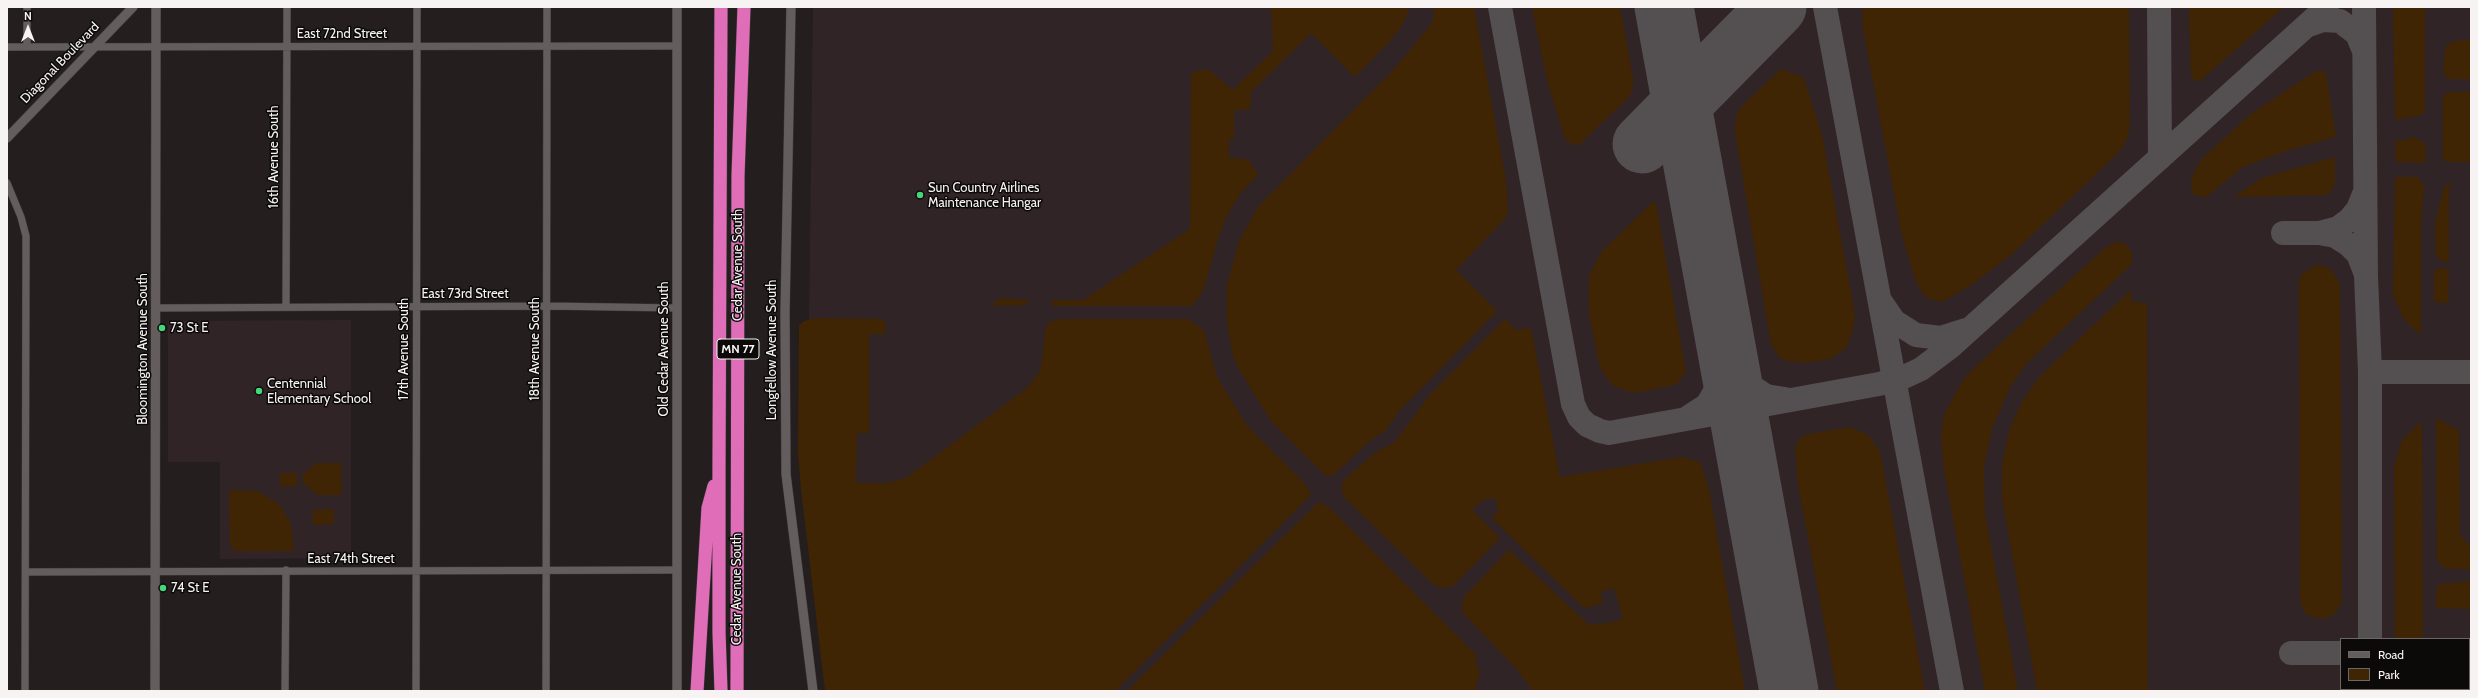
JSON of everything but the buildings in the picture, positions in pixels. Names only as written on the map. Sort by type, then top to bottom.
[{"type":"highway","name":"Cedar Avenue South","points":[[721,7],[719,632],[722,691]]},
{"type":"highway","name":"Cedar Avenue South","points":[[737,691],[738,176],[744,7]]},
{"type":"highway","points":[[697,691],[708,508],[719,465]]},
{"type":"street","points":[[27,7],[27,47]]},
{"type":"street","name":"Diagonal Boulevard","points":[[7,138],[133,7]]},
{"type":"street","name":"Bloomington Avenue South","points":[[155,691],[156,7]]},
{"type":"street","name":"16th Avenue South","points":[[286,307],[287,7]]},
{"type":"street","name":"17th Avenue South","points":[[416,691],[417,7]]},
{"type":"street","name":"18th Avenue South","points":[[546,691],[548,306],[547,7]]},
{"type":"street","name":"Old Cedar Avenue South","points":[[677,7],[677,691]]},
{"type":"street","name":"Longfellow Avenue South","points":[[791,7],[785,312],[786,474],[813,691]]},
{"type":"street","name":"East 72nd Street","points":[[7,47],[417,45],[677,46]]},
{"type":"street","points":[[7,183],[21,217],[26,236],[25,691]]},
{"type":"street","name":"East 73rd Street","points":[[156,308],[548,306],[677,308]]},
{"type":"street","points":[[285,691],[286,570]]},
{"type":"street","name":"East 74th Street","points":[[26,572],[286,570],[677,570]]},
{"type":"shaded area","points":[[813,7],[2471,7],[2471,691],[844,691],[809,324]]},
{"type":"shaded area","name":"Centennial Elementary School","points":[[351,320],[351,558],[220,559],[220,462],[168,462],[168,321]]},
{"type":"green space","points":[[1271,7],[1410,7],[1403,24],[1390,41],[1355,77],[1311,33],[1251,92],[1250,110],[1234,110],[1234,139],[1229,139],[1229,158],[1246,159],[1251,163],[1258,175],[1239,195],[1226,218],[1218,239],[1205,285],[1201,295],[1192,306],[1052,306],[1052,300],[1083,300],[1190,229],[1191,74],[1199,70],[1209,70],[1233,90],[1273,51]]},
{"type":"green space","points":[[1434,7],[1474,7],[1506,180],[1508,213],[1505,219],[1456,270],[1497,311],[1400,410],[1385,431],[1372,439],[1332,476],[1326,476],[1271,421],[1240,371],[1233,356],[1227,324],[1227,285],[1239,241],[1258,207],[1394,69],[1430,26],[1434,18]]},
{"type":"green space","points":[[1532,7],[1620,7],[1633,77],[1633,89],[1629,97],[1579,145],[1571,144],[1565,139],[1547,80]]},
{"type":"green space","points":[[1862,7],[2129,7],[2130,119],[2128,137],[2120,151],[2012,254],[1973,284],[1942,302],[1927,298],[1916,282],[1901,231],[1863,28]]},
{"type":"green space","points":[[2189,7],[2284,7],[2200,81],[2195,81],[2191,76]]},
{"type":"green space","points":[[2393,7],[2425,7],[2425,110],[2422,115],[2395,120]]},
{"type":"green space","points":[[2471,40],[2471,79],[2448,79],[2443,71],[2446,46],[2453,41]]},
{"type":"green space","points":[[1781,69],[1804,78],[1822,135],[1855,314],[1853,330],[1846,348],[1830,359],[1804,363],[1784,360],[1779,357],[1771,344],[1735,132],[1736,118],[1740,108]]},
{"type":"green space","points":[[2316,71],[2323,71],[2326,73],[2336,137],[2286,151],[2243,167],[2205,198],[2192,194],[2191,186],[2194,172],[2202,159],[2251,114]]},
{"type":"green space","points":[[2448,92],[2471,92],[2471,162],[2448,162],[2443,159],[2443,96]]},
{"type":"green space","points":[[2415,137],[2426,145],[2425,163],[2396,162],[2395,142]]},
{"type":"green space","points":[[2335,157],[2335,184],[2328,195],[2234,197],[2262,178]]},
{"type":"green space","points":[[2418,177],[2424,186],[2421,225],[2421,335],[2404,320],[2393,295],[2395,178]]},
{"type":"green space","points":[[2452,183],[2453,186],[2449,188],[2449,261],[2447,262],[2440,260],[2436,254],[2435,223],[2444,187]]},
{"type":"green space","points":[[1653,202],[1656,203],[1686,372],[1677,384],[1641,392],[1631,392],[1613,386],[1600,368],[1589,313],[1589,276],[1602,251]]},
{"type":"green space","points":[[2115,242],[2126,244],[2132,253],[2132,264],[2026,364],[2010,387],[1992,429],[1984,467],[1985,513],[2018,691],[1985,691],[1944,470],[1941,434],[1944,415],[1963,380],[1975,367],[2105,248]]},
{"type":"green space","points":[[2316,265],[2324,266],[2332,270],[2340,285],[2342,602],[2337,611],[2331,616],[2322,619],[2312,617],[2304,612],[2300,599],[2299,281],[2302,274]]},
{"type":"green space","points":[[2438,268],[2449,269],[2448,303],[2434,302],[2434,273]]},
{"type":"green space","points":[[2131,290],[2132,302],[2147,303],[2148,691],[2037,691],[2002,499],[2002,465],[2009,430],[2023,400],[2040,376]]},
{"type":"green space","points":[[1001,298],[1027,300],[1027,305],[989,306]]},
{"type":"green space","points":[[816,318],[881,319],[885,321],[885,334],[869,334],[869,433],[857,433],[856,483],[887,483],[906,478],[1026,389],[1039,373],[1042,362],[1045,330],[1048,324],[1052,321],[1062,319],[1188,319],[1204,330],[1217,377],[1248,427],[1306,485],[1311,495],[1115,691],[825,691],[798,453],[799,325],[804,321]]},
{"type":"green space","points":[[1505,319],[1516,330],[1531,328],[1560,477],[1682,457],[1700,462],[1709,489],[1745,691],[1533,691],[1515,667],[1463,613],[1462,604],[1464,597],[1509,550],[1587,623],[1596,625],[1622,620],[1619,603],[1614,588],[1601,592],[1603,604],[1584,608],[1492,518],[1499,509],[1496,505],[1496,498],[1484,499],[1472,510],[1500,538],[1452,587],[1440,588],[1434,585],[1343,496],[1341,485],[1344,480],[1376,452],[1395,442],[1429,396]]},
{"type":"green space","points":[[2438,419],[2459,430],[2460,535],[2471,547],[2471,569],[2446,569],[2437,561],[2436,420]]},
{"type":"green space","points":[[2420,423],[2422,425],[2423,638],[2395,638],[2394,468],[2402,440]]},
{"type":"green space","points":[[1849,427],[1868,435],[1880,451],[1925,691],[1837,691],[1798,484],[1795,448],[1799,440],[1804,435]]},
{"type":"green space","points":[[317,463],[341,463],[342,495],[318,495],[303,483],[303,474]]},
{"type":"green space","points":[[280,473],[297,473],[297,486],[281,487]]},
{"type":"green space","points":[[229,490],[257,491],[279,504],[291,524],[294,551],[235,551],[230,545]]},
{"type":"green space","points":[[1319,502],[1330,508],[1478,657],[1475,660],[1480,672],[1475,691],[1127,691]]},
{"type":"green space","points":[[334,509],[334,524],[313,525],[313,510]]},
{"type":"green space","points":[[2471,581],[2471,609],[2436,608],[2436,590],[2440,584]]},
{"type":"taxiway","points":[[1500,7],[1573,404],[1579,417],[1587,425],[1609,433],[1879,384],[1904,377],[1921,369],[1949,348],[2327,7]]},
{"type":"taxiway","points":[[1825,7],[1952,691]]},
{"type":"taxiway","points":[[2159,7],[2160,158]]},
{"type":"taxiway","points":[[2364,7],[2366,276],[2370,372],[2370,638]]},
{"type":"taxiway","points":[[2306,26],[2323,20],[2340,21],[2357,34],[2364,51]]},
{"type":"taxiway","points":[[2364,194],[2358,209],[2349,220],[2338,228],[2319,233],[2335,236],[2349,245],[2358,254],[2365,272]]},
{"type":"taxiway","points":[[2283,233],[2319,233]]},
{"type":"taxiway","points":[[1881,302],[1894,321],[1916,335],[1941,338],[1966,330]]},
{"type":"taxiway","points":[[1687,418],[1707,405],[1723,378],[1725,361],[1722,327],[1731,361],[1742,380],[1766,396],[1785,399]]},
{"type":"taxiway","points":[[2370,372],[2471,372]]},
{"type":"taxiway","points":[[2291,653],[2340,653]]},
{"type":"runway","points":[[1664,7],[1789,691]]},
{"type":"runway","points":[[1642,144],[1777,7]]},
{"type":"place","name":"Sun Country Airlines Maintenance Hangar","points":[[920,195]]},
{"type":"place","name":"73 St E","points":[[162,328]]},
{"type":"place","name":"Centennial Elementary School","points":[[259,391]]},
{"type":"place","name":"74 St E","points":[[163,588]]}]
